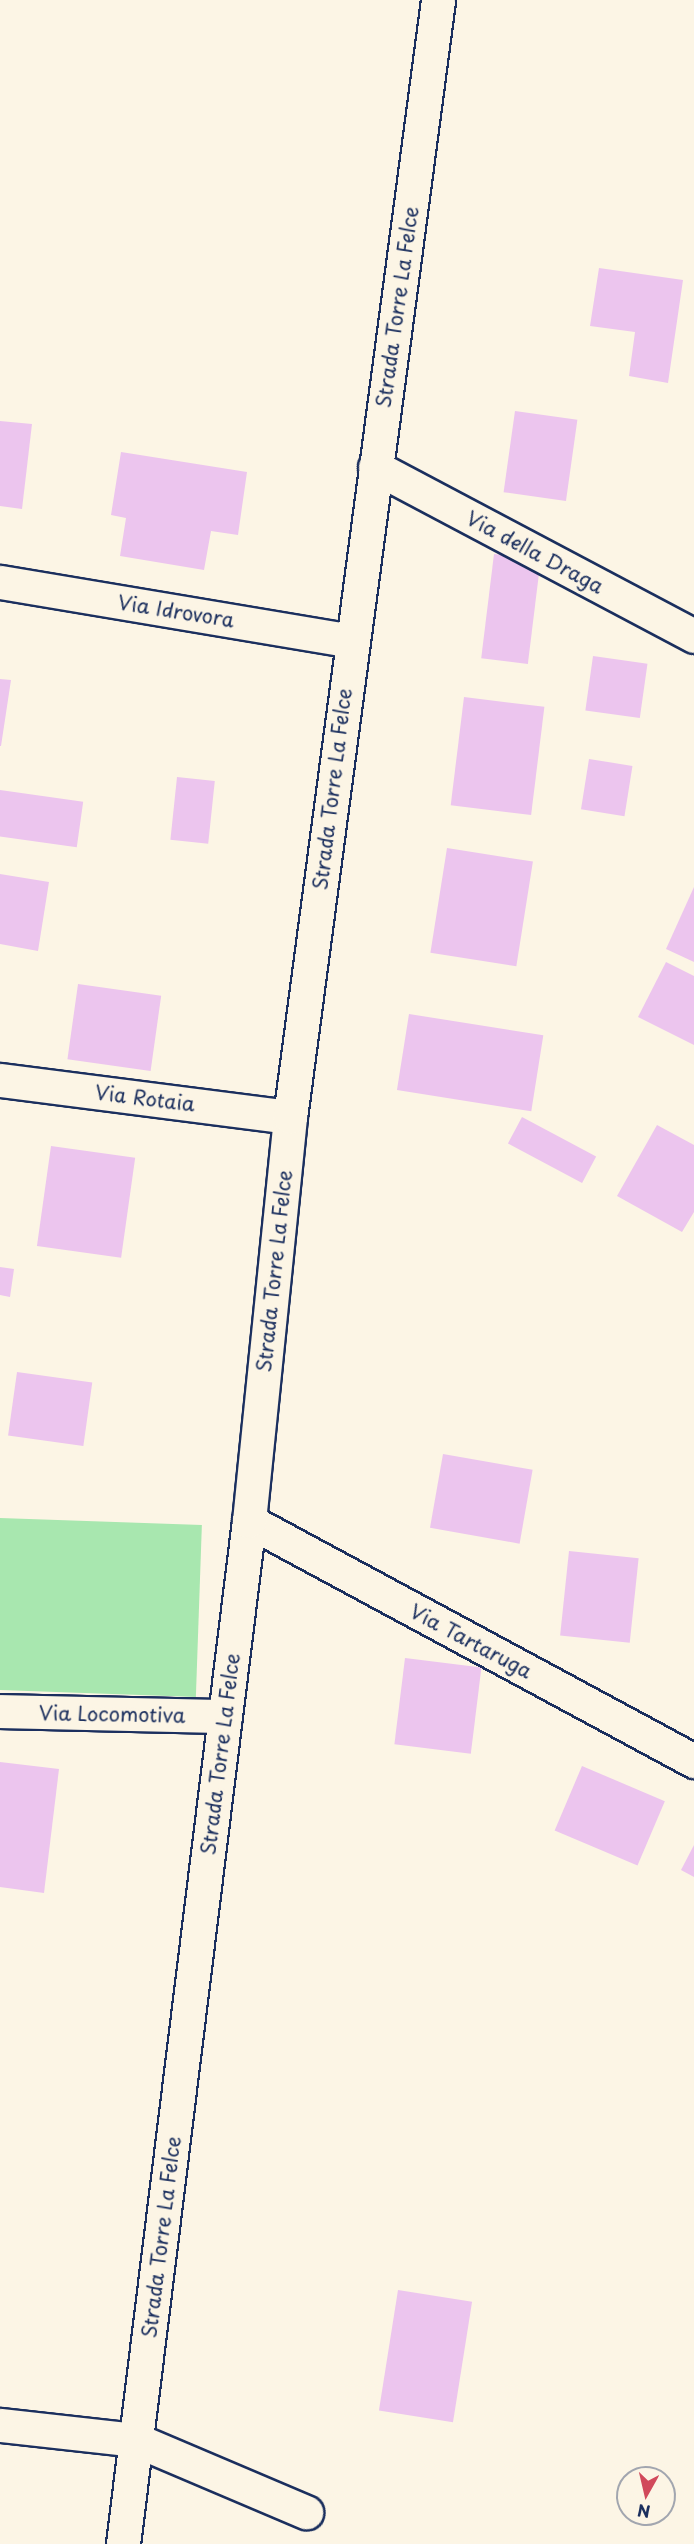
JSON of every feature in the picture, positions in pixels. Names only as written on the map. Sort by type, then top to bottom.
[{"type":"street","name":"Strada Torre La Felce","points":[[123,2544],[249,1521],[290,1117],[351,640],[438,0]]},
{"type":"street","name":"Via della Draga","points":[[375,467],[694,636]]},
{"type":"street","name":"Via Idrovora","points":[[0,582],[351,640]]},
{"type":"street","name":"Via Rotaia","points":[[0,1080],[290,1117]]},
{"type":"street","name":"Via Tartaruga","points":[[249,1521],[694,1761]]},
{"type":"street","name":"Via Locomotiva","points":[[0,1711],[225,1716]]},
{"type":"street","points":[[0,2425],[136,2440],[306,2512]]},
{"type":"green space","points":[[0,1518],[202,1525],[196,1697],[0,1690]]},
{"type":"building","points":[[599,268],[683,280],[668,383],[629,376],[635,332],[590,326]]},
{"type":"building","points":[[515,411],[577,420],[566,501],[504,492]]},
{"type":"building","points":[[0,421],[32,424],[22,509],[0,506]]},
{"type":"building","points":[[121,452],[247,472],[238,535],[211,531],[204,570],[120,556],[126,518],[111,515]]},
{"type":"building","points":[[494,554],[541,560],[528,664],[481,658]]},
{"type":"building","points":[[593,656],[647,664],[640,718],[585,710]]},
{"type":"building","points":[[0,679],[11,680],[1,746],[0,746]]},
{"type":"building","points":[[464,697],[544,707],[531,815],[451,805]]},
{"type":"building","points":[[589,759],[632,766],[624,816],[581,809]]},
{"type":"building","points":[[177,777],[215,781],[208,844],[170,840]]},
{"type":"building","points":[[0,790],[83,802],[77,847],[0,836]]},
{"type":"building","points":[[447,848],[533,862],[516,966],[430,953]]},
{"type":"building","points":[[0,874],[49,882],[38,951],[0,944]]},
{"type":"building","points":[[694,887],[694,962],[666,949]]},
{"type":"building","points":[[666,962],[694,976],[694,1045],[638,1017]]},
{"type":"building","points":[[78,984],[161,996],[151,1071],[67,1059]]},
{"type":"building","points":[[409,1014],[543,1035],[531,1111],[397,1090]]},
{"type":"building","points":[[522,1117],[596,1156],[582,1183],[508,1143]]},
{"type":"building","points":[[657,1125],[694,1145],[694,1212],[682,1232],[617,1196]]},
{"type":"building","points":[[51,1146],[135,1158],[121,1258],[37,1246]]},
{"type":"building","points":[[0,1267],[14,1269],[10,1297],[0,1295]]},
{"type":"building","points":[[17,1372],[92,1383],[83,1446],[8,1435]]},
{"type":"building","points":[[443,1454],[533,1470],[520,1544],[430,1528]]},
{"type":"building","points":[[569,1551],[639,1558],[630,1643],[560,1636]]},
{"type":"building","points":[[405,1658],[481,1667],[471,1754],[394,1744]]},
{"type":"building","points":[[0,1762],[59,1769],[44,1893],[0,1887]]},
{"type":"building","points":[[582,1766],[665,1801],[637,1866],[555,1830]]},
{"type":"building","points":[[694,1845],[694,1877],[681,1870]]},
{"type":"building","points":[[398,2290],[472,2302],[453,2422],[379,2410]]}]
